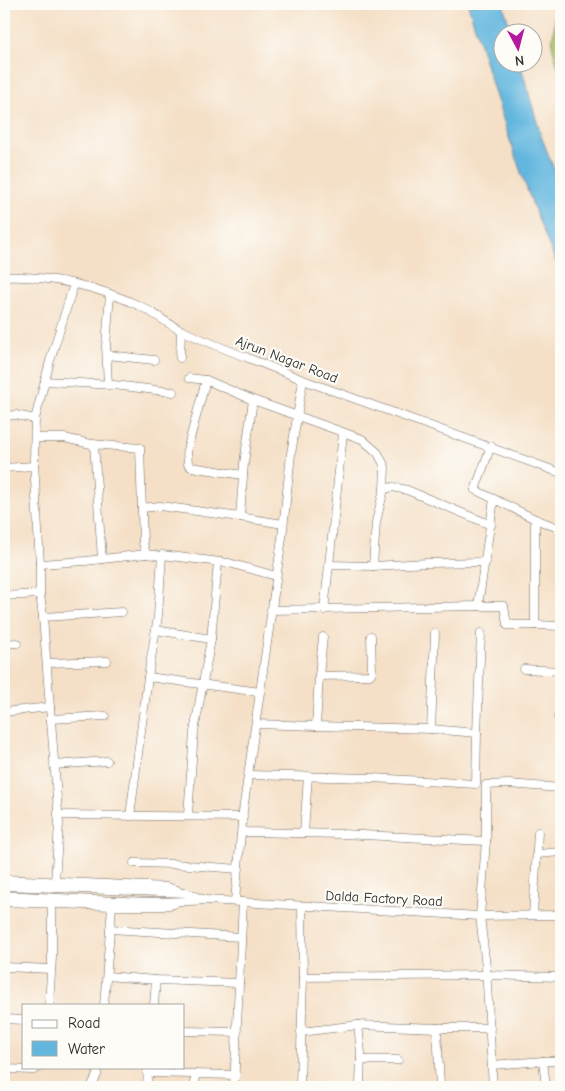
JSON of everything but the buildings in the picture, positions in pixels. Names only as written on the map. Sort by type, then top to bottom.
[{"type":"street","name":"Ajrun Nagar Road","points":[[4,277],[36,277],[74,284],[110,294],[142,307],[181,331],[263,362],[303,380],[404,417],[492,446],[561,473]]},
{"type":"street","points":[[55,881],[58,815],[40,594],[34,466],[35,419],[74,284]]},
{"type":"street","points":[[108,385],[107,355],[110,294]]},
{"type":"street","points":[[180,358],[181,331]]},
{"type":"street","points":[[107,355],[154,360]]},
{"type":"street","points":[[189,378],[206,380],[253,400],[362,439],[378,453],[385,467],[384,489],[376,522],[373,566]]},
{"type":"street","points":[[206,380],[188,450],[188,464],[191,467],[243,475]]},
{"type":"street","points":[[234,1087],[240,983],[239,869],[243,817],[291,454],[303,380]]},
{"type":"street","points":[[45,381],[173,392]]},
{"type":"street","points":[[240,517],[243,475],[253,400]]},
{"type":"street","points":[[4,416],[16,415],[35,419]]},
{"type":"street","points":[[324,610],[343,433]]},
{"type":"street","points":[[35,438],[64,438],[94,444],[140,448],[143,543],[146,554]]},
{"type":"street","points":[[94,444],[102,559]]},
{"type":"street","points":[[492,446],[475,490],[535,519],[561,529]]},
{"type":"street","points":[[4,468],[34,466]]},
{"type":"street","points":[[384,489],[393,487],[407,490],[491,525]]},
{"type":"street","points":[[478,606],[494,499]]},
{"type":"street","points":[[142,508],[160,506],[283,524]]},
{"type":"street","points":[[535,519],[535,625]]},
{"type":"street","points":[[40,564],[146,554],[230,563],[276,576]]},
{"type":"street","points":[[130,816],[158,616],[162,556]]},
{"type":"street","points":[[188,815],[194,732],[210,639],[218,562]]},
{"type":"street","points":[[329,565],[373,566],[486,562]]},
{"type":"street","points":[[4,596],[40,594]]},
{"type":"street","points":[[271,610],[504,606],[507,625],[561,626]]},
{"type":"street","points":[[43,618],[122,612]]},
{"type":"street","points":[[156,630],[210,639]]},
{"type":"street","points":[[432,729],[435,633]]},
{"type":"street","points":[[476,784],[481,633]]},
{"type":"street","points":[[316,726],[323,636]]},
{"type":"street","points":[[319,676],[370,675],[372,672],[371,636]]},
{"type":"street","points":[[4,644],[17,643]]},
{"type":"street","points":[[47,663],[107,661]]},
{"type":"street","points":[[524,669],[561,671]]},
{"type":"street","points":[[148,677],[260,692]]},
{"type":"street","points":[[4,712],[50,707]]},
{"type":"street","points":[[51,719],[104,716]]},
{"type":"street","points":[[256,724],[432,729],[477,733]]},
{"type":"street","points":[[54,765],[107,761]]},
{"type":"street","points":[[248,775],[308,776],[486,785],[508,784],[561,788]]},
{"type":"street","points":[[304,834],[308,776]]},
{"type":"street","points":[[486,785],[486,840],[480,916],[487,975],[492,1087]]},
{"type":"street","points":[[4,795],[4,818]]},
{"type":"street","points":[[58,815],[243,817]]},
{"type":"street","points":[[242,832],[486,840]]},
{"type":"street","points":[[533,915],[538,832]]},
{"type":"street","points":[[536,854],[561,852]]},
{"type":"street","points":[[134,863],[239,869]]},
{"type":"street","points":[[4,879],[167,887],[186,897]]},
{"type":"street","name":"Dalda Factory Road","points":[[4,886],[120,891],[206,900],[480,916],[561,915]]},
{"type":"street","name":"Dalda Factory Road","points":[[4,895],[120,900],[186,897]]},
{"type":"street","points":[[4,902],[163,906],[186,897]]},
{"type":"street","points":[[49,1004],[52,903]]},
{"type":"street","points":[[104,1004],[112,906]]},
{"type":"street","points":[[300,1087],[303,977],[302,906]]},
{"type":"street","points":[[110,929],[241,937]]},
{"type":"street","points":[[4,967],[51,969]]},
{"type":"street","points":[[303,977],[487,975],[561,977]]},
{"type":"street","points":[[107,976],[240,983]]},
{"type":"street","points":[[154,1004],[156,980]]},
{"type":"street","points":[[4,1019],[22,1020]]},
{"type":"street","points":[[301,1032],[358,1025],[490,1028]]},
{"type":"street","points":[[358,1025],[361,1060],[360,1087]]},
{"type":"street","points":[[437,1028],[440,1087]]},
{"type":"street","points":[[185,1030],[238,1032]]},
{"type":"street","points":[[361,1060],[398,1060]]},
{"type":"street","points":[[492,1065],[561,1060]]},
{"type":"street","points":[[543,1061],[546,1087]]},
{"type":"street","points":[[4,1068],[34,1070],[38,1068]]},
{"type":"street","points":[[92,1087],[98,1068]]},
{"type":"street","points":[[147,1087],[148,1070],[236,1075]]},
{"type":"street","points":[[195,1074],[195,1087]]},
{"type":"green space","points":[[557,4],[561,4],[561,80],[552,45]]},
{"type":"water","points":[[468,4],[503,4],[508,22],[492,22],[492,72],[523,72],[541,136],[561,187],[561,273],[534,207],[499,106]]}]
